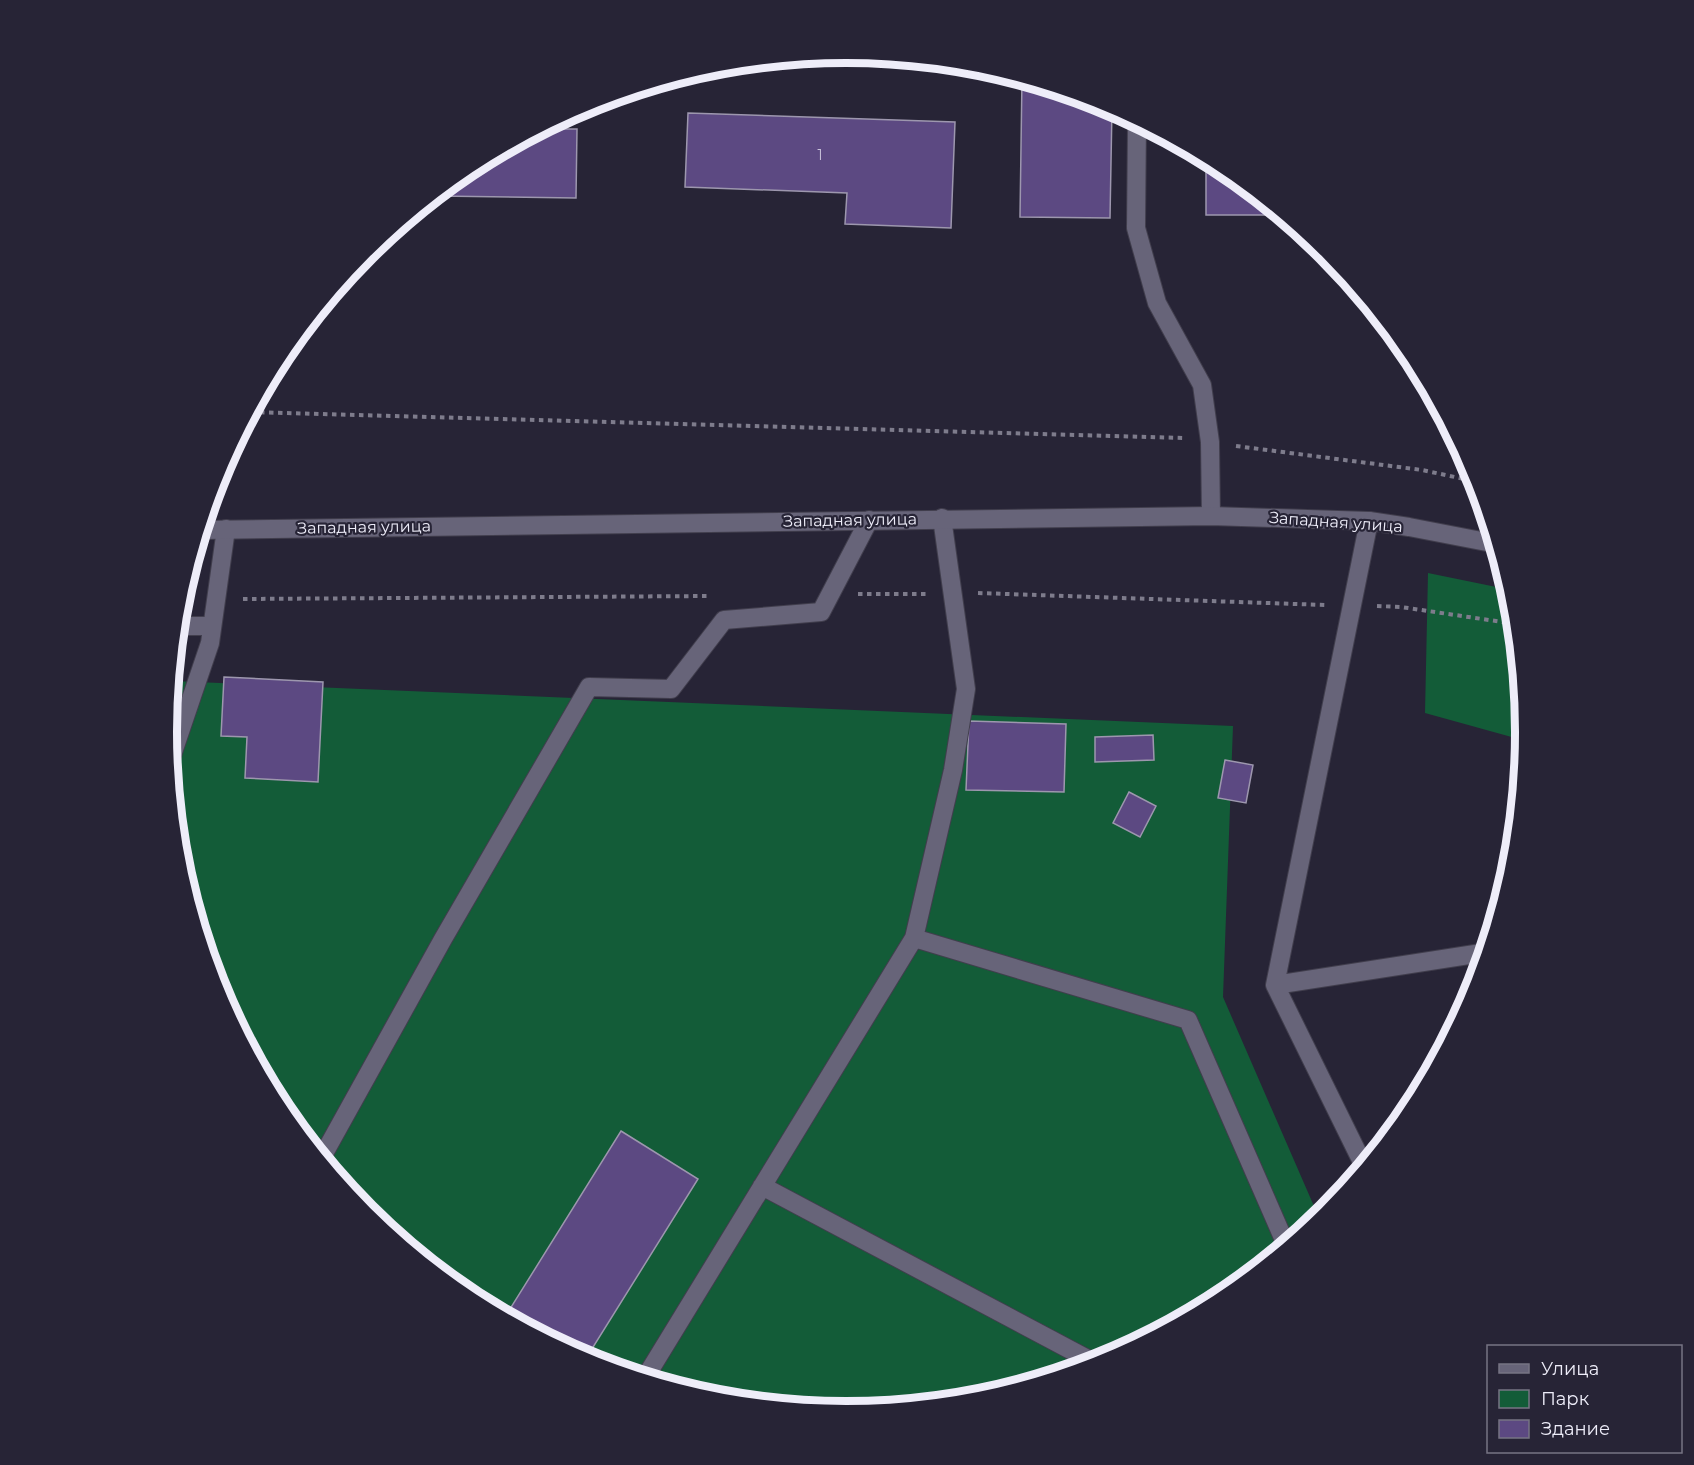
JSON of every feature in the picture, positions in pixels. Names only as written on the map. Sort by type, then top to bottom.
[{"type":"main road","points":[[1137,129],[1136,228],[1157,303],[1202,385],[1210,442],[1211,516]]},
{"type":"main road","name":"Западная улица","points":[[209,530],[1211,516],[1369,521],[1409,526],[1489,542]]},
{"type":"main road","points":[[649,1371],[914,938],[953,770],[966,689],[942,518]]},
{"type":"main road","points":[[325,1151],[442,939],[589,687],[671,688],[724,620],[821,612],[869,520]]},
{"type":"main road","points":[[1361,1160],[1275,985],[1369,521]]},
{"type":"main road","points":[[177,739],[210,643],[226,529]]},
{"type":"main road","points":[[186,627],[212,626]]},
{"type":"main road","points":[[914,938],[1188,1020],[1284,1240]]},
{"type":"main road","points":[[1275,985],[1479,953]]},
{"type":"main road","points":[[762,1186],[1084,1358]]},
{"type":"path","points":[[260,412],[1170,438],[1422,470],[1467,480]]},
{"type":"green space","points":[[1428,573],[1501,588],[1511,645],[1516,738],[1425,713]]},
{"type":"green space","points":[[180,681],[1233,726],[1223,997],[1316,1210],[1255,1264],[1182,1312],[1143,1333],[1062,1366],[978,1389],[891,1401],[803,1401],[716,1389],[674,1379],[591,1351],[551,1333],[512,1312],[439,1264],[374,1206],[344,1174],[290,1104],[267,1067],[228,989],[200,906],[183,820],[179,776],[177,732]]},
{"type":"building","points":[[1022,87],[1112,118],[1110,218],[1020,217]]},
{"type":"building","points":[[688,113],[955,122],[951,228],[845,224],[847,193],[685,187]]},
{"type":"building","points":[[558,129],[577,129],[576,198],[446,196],[512,153],[551,132]]},
{"type":"building","points":[[1206,168],[1272,215],[1206,215]]},
{"type":"building","points":[[224,677],[323,682],[318,782],[245,778],[247,737],[221,736]]},
{"type":"building","points":[[969,721],[1066,724],[1064,792],[966,790]]},
{"type":"building","points":[[1153,735],[1154,760],[1095,762],[1095,737]]},
{"type":"building","points":[[1225,760],[1253,765],[1246,803],[1218,798]]},
{"type":"building","points":[[1129,792],[1156,806],[1140,837],[1113,823]]},
{"type":"building","points":[[621,1131],[698,1179],[591,1351],[509,1310]]}]
